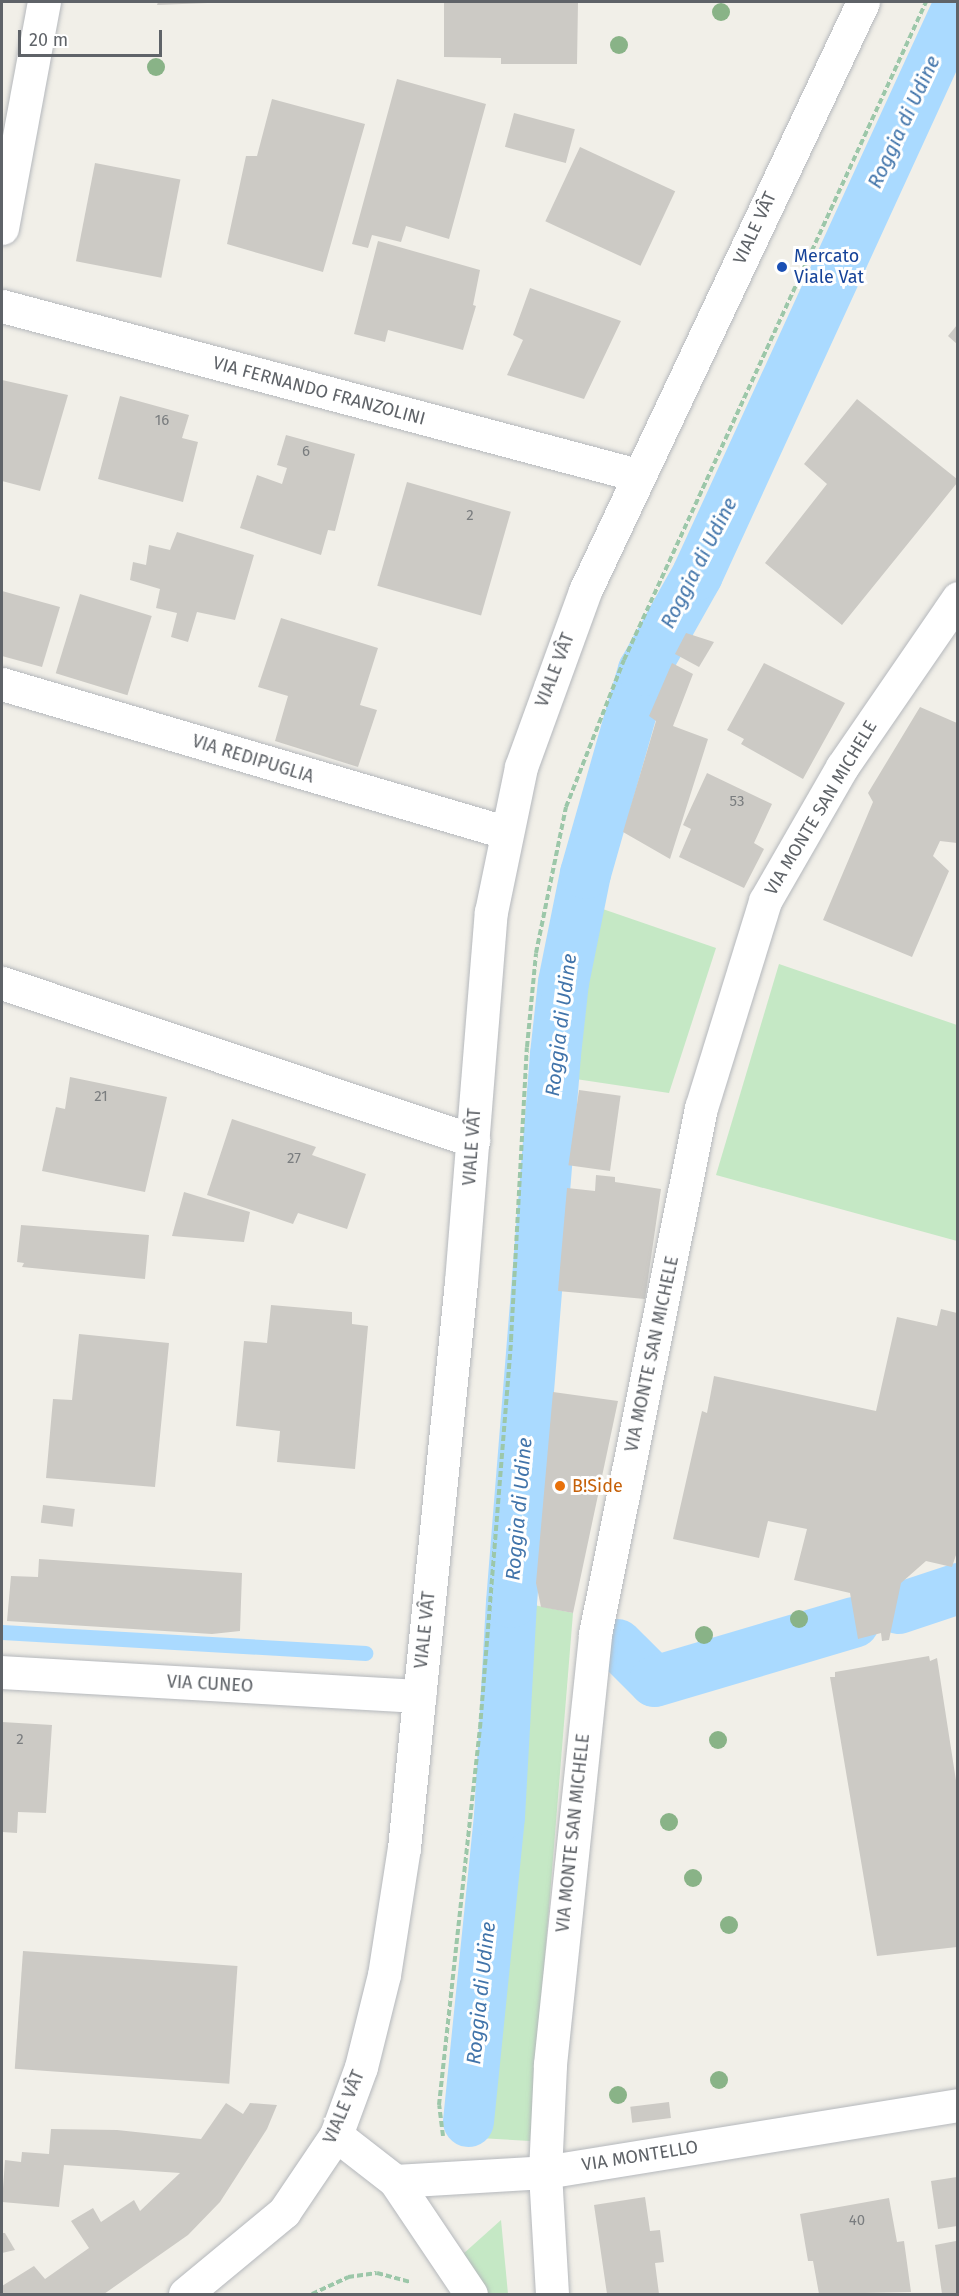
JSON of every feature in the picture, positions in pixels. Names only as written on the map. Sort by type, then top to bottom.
[{"type":"street","points":[[2,228],[44,2]]},
{"type":"street","name":"VIALE VÂT","points":[[185,2295],[284,2212],[336,2135],[361,2067],[384,1976],[404,1848],[473,1141],[489,934],[505,832],[538,713],[585,591],[637,475],[863,2]]},
{"type":"street","name":"VIA FERNANDO FRANZOLINI","points":[[2,306],[637,475]]},
{"type":"street","name":"VIA MONTE SAN MICHELE","points":[[552,2295],[545,2172],[550,2064],[595,1634],[701,1108],[765,901],[842,767],[957,598]]},
{"type":"street","name":"VIA REDIPUGLIA","points":[[2,684],[505,832]]},
{"type":"street","points":[[2,982],[473,1141]]},
{"type":"street","name":"VIA CUNEO","points":[[2,1672],[419,1696]]},
{"type":"street","name":"VIA MONTELLO","points":[[395,2181],[545,2172],[957,2105]]},
{"type":"street","points":[[336,2135],[395,2181],[471,2295]]},
{"type":"path","points":[[444,2142],[439,2105],[480,1728],[511,1340],[528,1035],[536,953],[566,807],[624,660],[926,2]]},
{"type":"path","points":[[312,2295],[348,2277],[377,2273],[399,2276],[414,2284]]},
{"type":"green space","points":[[594,906],[716,948],[669,1093],[569,1078]]},
{"type":"green space","points":[[779,964],[957,1025],[957,1241],[716,1175]]},
{"type":"green space","points":[[534,1605],[573,1613],[530,2141],[479,2138]]},
{"type":"green space","points":[[501,2220],[508,2294],[484,2294],[463,2254]]},
{"type":"building","points":[[158,2],[233,2],[157,5]]},
{"type":"building","points":[[444,2],[578,2],[577,64],[501,64],[501,58],[444,57]]},
{"type":"building","points":[[397,79],[486,104],[449,239],[406,226],[401,242],[372,235],[368,248],[352,244]]},
{"type":"building","points":[[272,99],[365,124],[323,272],[227,244],[246,156],[257,156]]},
{"type":"building","points":[[514,113],[575,129],[566,163],[505,147]]},
{"type":"building","points":[[580,147],[675,191],[641,266],[545,221]]},
{"type":"building","points":[[95,163],[180,180],[161,278],[76,261]]},
{"type":"building","points":[[378,241],[480,270],[473,305],[476,306],[463,350],[388,330],[385,342],[354,334]]},
{"type":"building","points":[[530,288],[621,321],[584,399],[507,375],[523,340],[513,335]]},
{"type":"building","points":[[957,325],[957,344],[948,336]]},
{"type":"building","points":[[2,380],[68,395],[40,491],[2,481]]},
{"type":"building","points":[[120,396],[189,415],[182,438],[198,442],[183,502],[98,479]]},
{"type":"building","points":[[857,399],[957,479],[957,483],[842,625],[765,563],[827,484],[804,464]]},
{"type":"building","points":[[286,435],[355,454],[335,531],[328,530],[321,555],[240,528],[257,475],[282,484],[287,468],[277,465]]},
{"type":"building","points":[[407,482],[511,512],[481,616],[377,586]]},
{"type":"building","points":[[177,532],[254,555],[235,620],[197,612],[188,642],[171,637],[177,613],[156,608],[160,589],[130,580],[133,562],[146,565],[149,545],[170,550]]},
{"type":"building","points":[[2,591],[60,607],[42,667],[2,656]]},
{"type":"building","points":[[80,594],[152,616],[127,695],[56,673]]},
{"type":"building","points":[[281,618],[378,648],[360,705],[377,710],[358,767],[275,741],[288,696],[258,687]]},
{"type":"building","points":[[686,633],[714,642],[699,667],[675,654]]},
{"type":"building","points":[[672,663],[693,674],[673,726],[708,739],[670,859],[623,832],[656,721],[649,716]]},
{"type":"building","points":[[764,663],[845,703],[803,779],[741,744],[744,739],[727,730]]},
{"type":"building","points":[[920,707],[957,723],[957,843],[940,841],[933,856],[949,871],[912,957],[823,920],[873,802],[868,793]]},
{"type":"building","points":[[707,773],[772,804],[754,843],[764,849],[744,888],[679,857],[691,829],[683,825]]},
{"type":"building","points":[[70,1077],[167,1097],[145,1192],[42,1171],[56,1107],[65,1109]]},
{"type":"building","points":[[579,1090],[621,1096],[610,1171],[568,1165]]},
{"type":"building","points":[[232,1119],[316,1147],[312,1155],[366,1174],[347,1229],[298,1213],[293,1224],[207,1195]]},
{"type":"building","points":[[596,1175],[615,1177],[615,1182],[661,1189],[645,1299],[558,1291],[567,1188],[595,1191]]},
{"type":"building","points":[[184,1192],[250,1212],[244,1242],[172,1236]]},
{"type":"building","points":[[21,1225],[149,1235],[145,1279],[22,1267],[24,1263],[17,1262]]},
{"type":"building","points":[[271,1305],[352,1312],[352,1324],[368,1326],[355,1469],[277,1462],[280,1431],[236,1426],[244,1341],[267,1343]]},
{"type":"building","points":[[941,1309],[957,1313],[957,1552],[952,1567],[926,1561],[901,1583],[889,1640],[882,1641],[881,1633],[858,1639],[850,1593],[794,1580],[807,1529],[768,1521],[759,1558],[673,1539],[702,1411],[707,1413],[714,1376],[876,1411],[897,1317],[937,1326]]},
{"type":"building","points":[[79,1334],[169,1343],[155,1487],[46,1478],[53,1399],[72,1400]]},
{"type":"building","points":[[553,1392],[618,1401],[573,1613],[541,1607],[536,1583]]},
{"type":"building","points":[[43,1505],[75,1509],[73,1527],[41,1523]]},
{"type":"building","points":[[39,1559],[242,1573],[240,1631],[212,1634],[7,1621],[11,1576],[38,1577]]},
{"type":"building","points":[[929,1656],[930,1661],[937,1658],[957,1787],[957,1947],[877,1956],[830,1677],[835,1677],[835,1672]]},
{"type":"building","points":[[2,1722],[52,1725],[46,1813],[18,1812],[17,1833],[2,1832]]},
{"type":"building","points":[[23,1951],[237,1966],[229,2084],[15,2069]]},
{"type":"building","points":[[669,2102],[671,2118],[632,2123],[630,2107]]},
{"type":"building","points":[[226,2103],[243,2114],[250,2103],[277,2105],[267,2129],[220,2202],[188,2235],[104,2294],[2,2294],[2,2286],[34,2266],[45,2279],[89,2248],[71,2221],[93,2208],[101,2222],[134,2200],[140,2211],[180,2173],[64,2165],[59,2207],[2,2202],[5,2160],[21,2162],[22,2152],[49,2154],[51,2129],[117,2130],[201,2139]]},
{"type":"building","points":[[957,2177],[957,2226],[938,2229],[931,2181]]},
{"type":"building","points":[[645,2197],[650,2231],[660,2230],[664,2262],[655,2263],[659,2294],[607,2294],[594,2205]]},
{"type":"building","points":[[889,2198],[897,2242],[904,2241],[911,2292],[819,2294],[813,2261],[808,2261],[800,2214]]},
{"type":"building","points":[[2,2233],[5,2233],[15,2250],[2,2253]]},
{"type":"building","points":[[956,2241],[957,2294],[942,2294],[935,2245]]},
{"type":"waterway","name":"Roggia di Udine","points":[[468,2121],[499,1816],[511,1602],[555,1054],[563,982],[585,873],[643,670],[697,574],[958,5]]},
{"type":"waterway","points":[[898,1608],[958,1588]]},
{"type":"waterway","points":[[617,1644],[654,1681],[853,1622]]},
{"type":"waterway","points":[[2,1632],[365,1653]]},
{"type":"waterway","points":[[492,1639],[510,1637]]},
{"type":"place","name":"Mercato Viale Vat","points":[[782,267]]},
{"type":"place","name":"B!Side","points":[[560,1486]]}]
